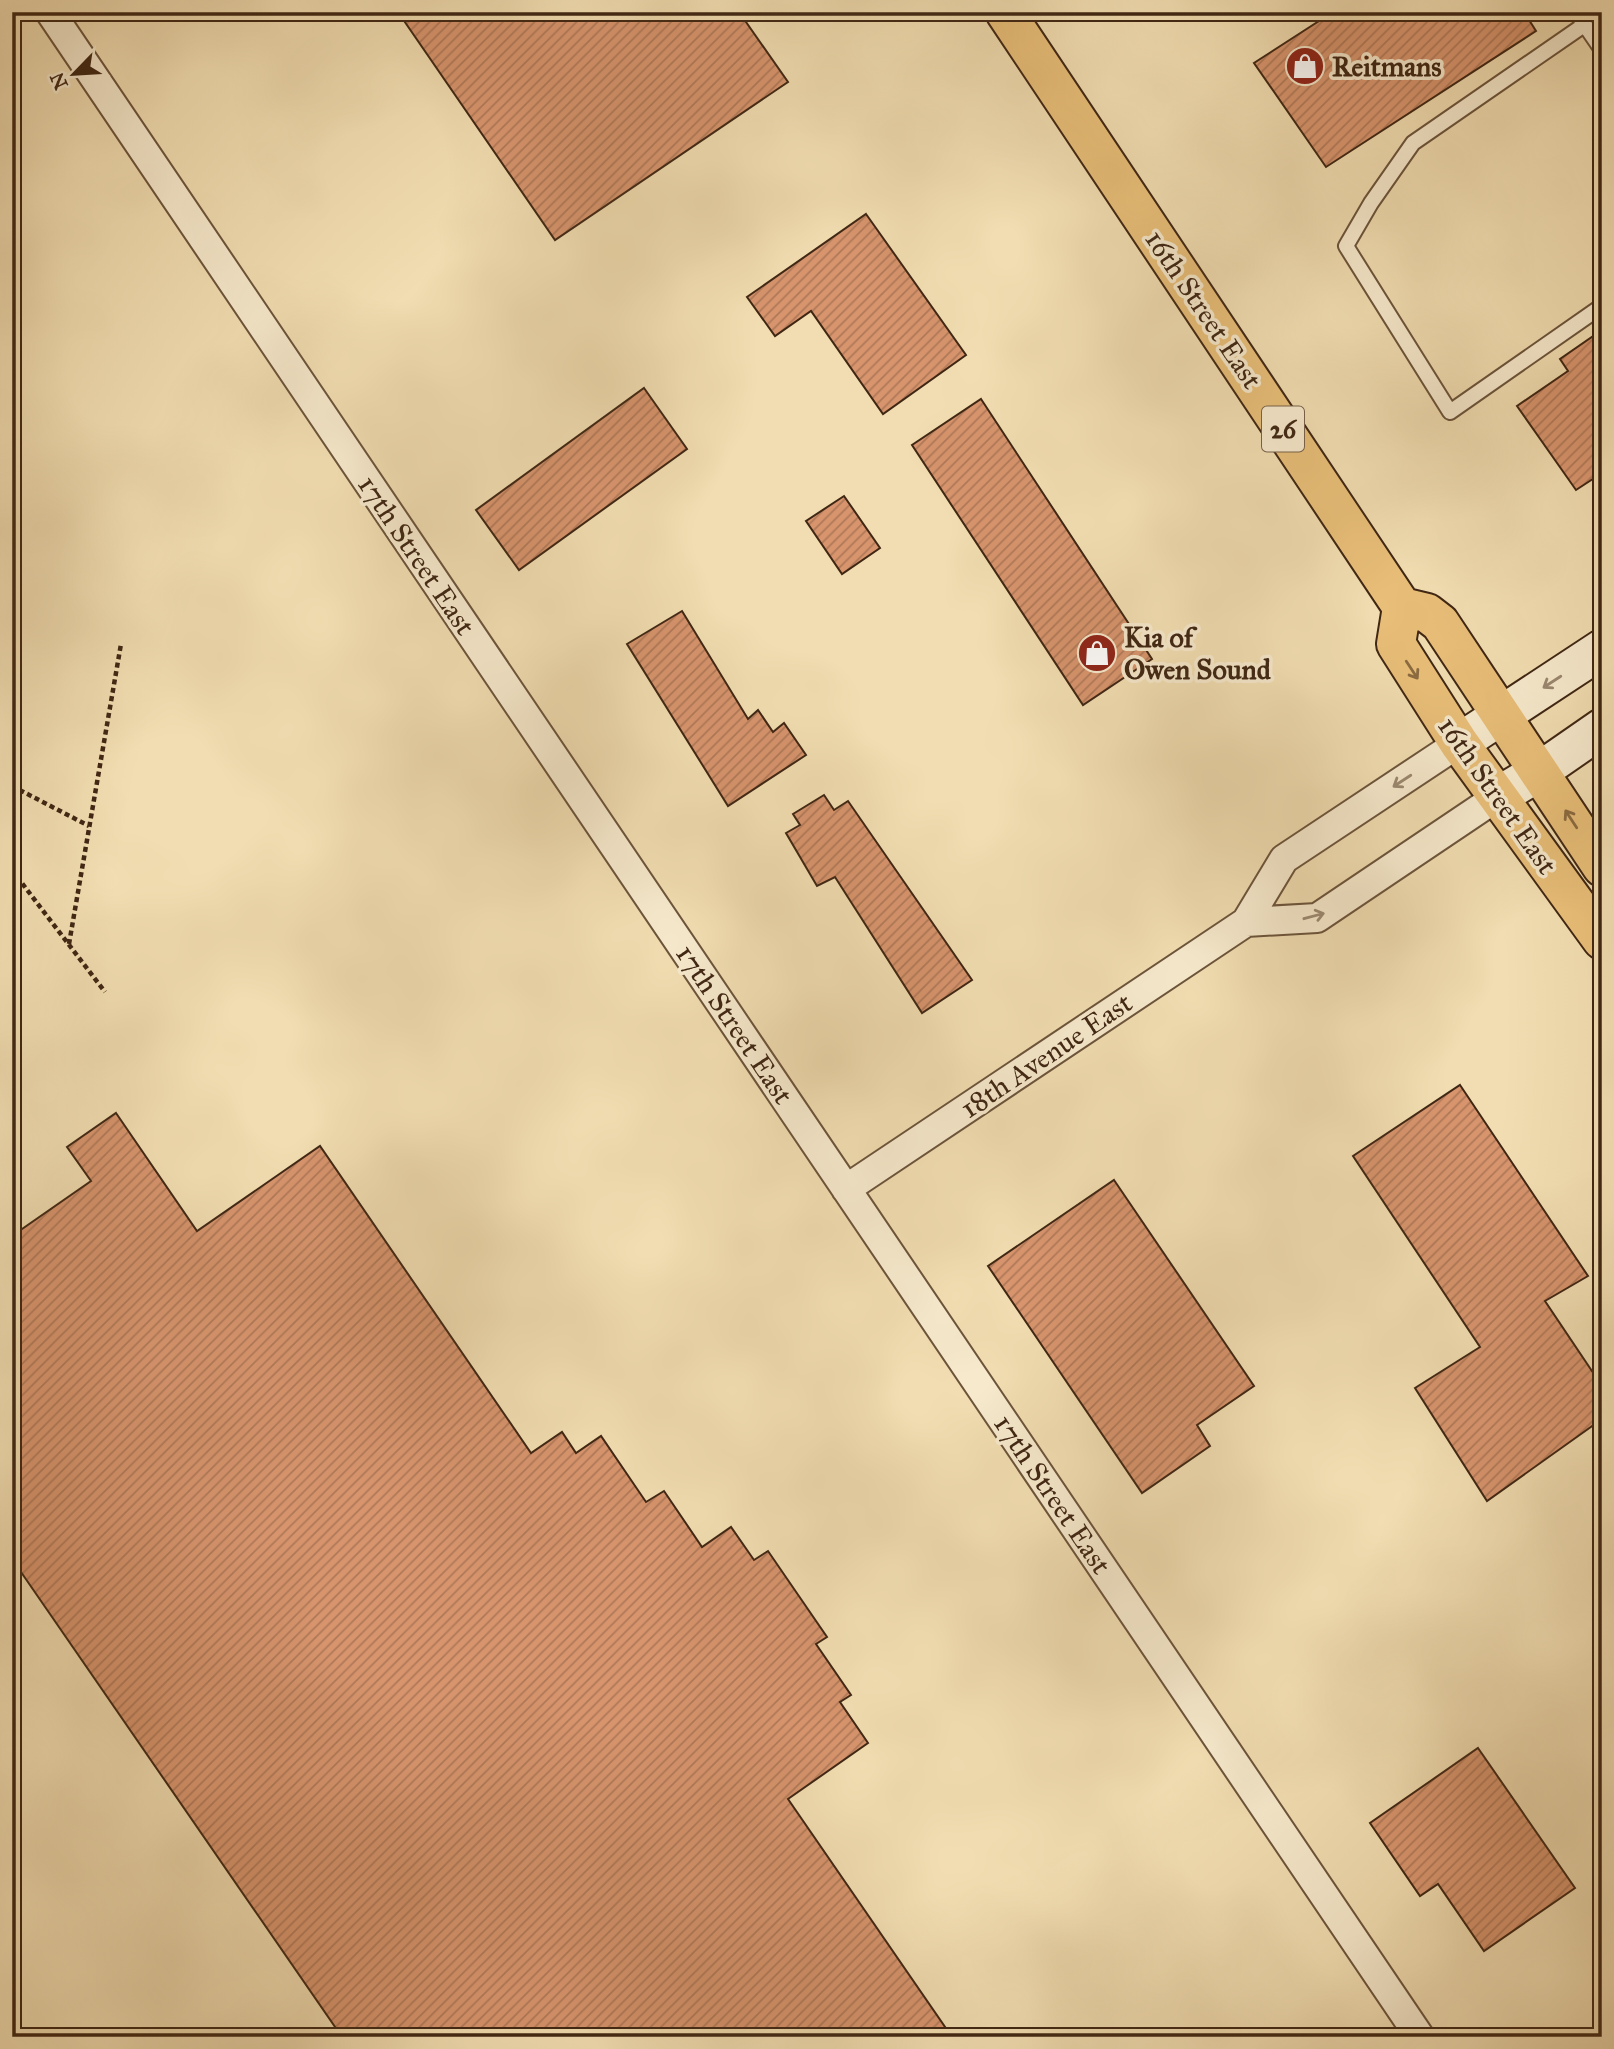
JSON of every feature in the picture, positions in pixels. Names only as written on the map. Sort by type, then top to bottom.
[{"type":"main road","name":"16th Street East","points":[[1005,12],[1402,607],[1427,613],[1440,624],[1602,867]]},
{"type":"main road","name":"16th Street East","points":[[1402,607],[1396,644],[1459,743],[1602,940]]},
{"type":"street","name":"17th Street East","points":[[50,12],[1420,2037]]},
{"type":"street","name":"18th Avenue East","points":[[846,1189],[1246,922],[1284,859],[1602,649]]},
{"type":"street","points":[[1246,922],[1317,918],[1497,797],[1540,772],[1602,728]]},
{"type":"lane","points":[[1602,50],[1580,19],[1413,143],[1371,203],[1346,246],[1450,412],[1602,306]]},
{"type":"path","points":[[69,944],[121,644]]},
{"type":"path","points":[[12,786],[89,825]]},
{"type":"path","points":[[12,870],[105,992]]},
{"type":"building","points":[[398,12],[739,12],[788,82],[555,240]]},
{"type":"building","points":[[1333,12],[1524,12],[1536,31],[1326,167],[1254,63]]},
{"type":"building","points":[[866,214],[966,355],[883,414],[811,311],[775,336],[747,297]]},
{"type":"building","points":[[1602,330],[1602,473],[1576,490],[1517,406],[1568,371],[1560,359]]},
{"type":"building","points":[[644,388],[687,449],[519,570],[476,510]]},
{"type":"building","points":[[981,399],[1152,659],[1083,705],[912,445]]},
{"type":"building","points":[[844,496],[880,548],[842,574],[806,521]]},
{"type":"building","points":[[682,611],[748,719],[758,710],[773,732],[784,723],[806,755],[728,806],[627,644]]},
{"type":"building","points":[[824,795],[834,810],[848,801],[972,980],[922,1013],[835,877],[817,886],[786,833],[800,825],[793,814]]},
{"type":"building","points":[[1460,1085],[1588,1276],[1545,1301],[1602,1386],[1602,1419],[1487,1501],[1415,1388],[1480,1347],[1353,1156]]},
{"type":"building","points":[[116,1113],[197,1231],[320,1146],[531,1453],[562,1432],[576,1453],[601,1436],[646,1502],[664,1491],[702,1547],[731,1527],[754,1560],[768,1551],[827,1637],[816,1644],[851,1695],[840,1702],[868,1743],[788,1799],[952,2037],[342,2037],[12,1559],[12,1236],[91,1181],[67,1147]]},
{"type":"building","points":[[1114,1180],[1254,1386],[1197,1425],[1210,1446],[1142,1493],[988,1266]]},
{"type":"building","points":[[1478,1748],[1575,1888],[1484,1951],[1438,1884],[1420,1896],[1370,1823]]},
{"type":"place","name":"Reitmans","points":[[1305,66]]},
{"type":"place","name":"Kia of Owen Sound","points":[[1097,653]]}]
